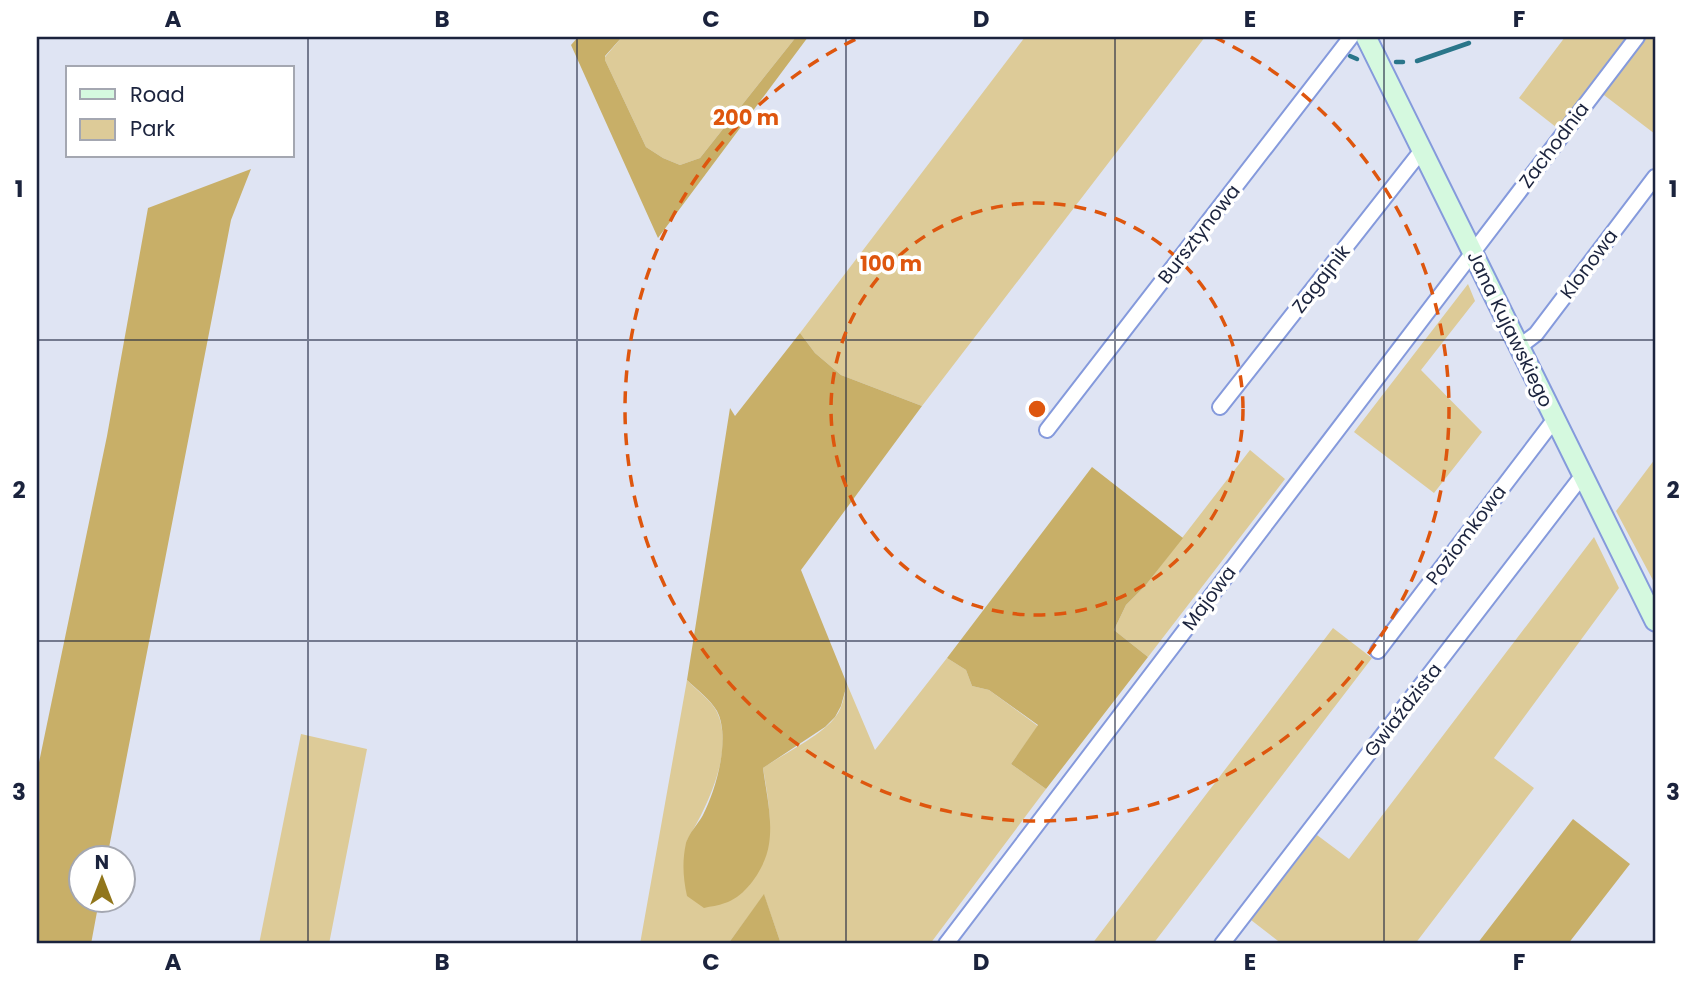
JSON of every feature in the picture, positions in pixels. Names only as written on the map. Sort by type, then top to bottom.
[{"type":"main road","name":"Jana Kujawskiego","points":[[1366,37],[1655,621]]},
{"type":"street","name":"Bursztynowa","points":[[1047,430],[1351,37]]},
{"type":"street","name":"Zachodnia","points":[[1472,253],[1637,37]]},
{"type":"street","name":"Zagajnik","points":[[1220,407],[1422,150]]},
{"type":"street","name":"Klonowa","points":[[1519,347],[1536,334],[1655,177]]},
{"type":"street","name":"Majowa","points":[[946,944],[1472,253]]},
{"type":"street","name":"Poziomkowa","points":[[1378,651],[1554,419]]},
{"type":"street","name":"Gwiaździsta","points":[[1222,944],[1582,476]]},
{"type":"green space","points":[[622,37],[796,37],[700,158],[680,165],[646,147],[605,60]]},
{"type":"green space","points":[[1025,37],[1205,37],[922,406],[841,375],[815,353],[800,333]]},
{"type":"green space","points":[[1565,37],[1633,37],[1561,131],[1519,98]]},
{"type":"green space","points":[[1644,37],[1655,37],[1655,134],[1600,92]]},
{"type":"green space","points":[[1468,284],[1475,301],[1421,370],[1482,432],[1434,493],[1354,432]]},
{"type":"green space","points":[[1250,450],[1285,479],[1148,657],[1114,630],[1126,605],[1145,586]]},
{"type":"green space","points":[[1655,459],[1655,584],[1616,511]]},
{"type":"green space","points":[[1594,537],[1619,588],[1494,758],[1534,788],[1415,944],[1282,944],[1251,920],[1317,835],[1349,859]]},
{"type":"green space","points":[[1333,628],[1372,658],[1153,944],[1092,944]]},
{"type":"green space","points":[[947,658],[966,670],[972,686],[989,690],[1038,726],[1011,764],[1046,789],[930,944],[781,944],[764,895],[728,944],[640,944],[687,680],[717,712],[722,727],[723,744],[721,761],[710,795],[687,840],[748,886],[764,857],[768,843],[768,800],[763,768],[813,737],[830,723],[840,709],[847,684],[875,750]]},
{"type":"green space","points":[[301,734],[367,749],[329,944],[259,944]]},
{"type":"shaded area","points":[[578,37],[622,37],[605,56],[605,60],[646,147],[680,165],[700,158],[796,37],[808,37],[658,238],[571,45]]},
{"type":"shaded area","points":[[251,169],[231,220],[110,844],[66,844],[66,914],[97,914],[91,944],[37,944],[37,772],[107,436],[148,208]]},
{"type":"shaded area","points":[[800,333],[815,353],[841,375],[922,406],[801,570],[847,684],[841,706],[825,727],[763,768],[770,825],[764,862],[741,894],[725,903],[704,908],[687,896],[684,856],[687,839],[703,815],[713,792],[723,735],[717,711],[687,680],[730,408],[735,416]]},
{"type":"shaded area","points":[[1092,467],[1183,538],[1145,586],[1126,605],[1114,630],[1148,657],[1046,789],[1011,764],[1038,725],[989,690],[972,686],[966,670],[947,658]]},
{"type":"shaded area","points":[[1573,819],[1630,864],[1568,944],[1477,944]]},
{"type":"shaded area","points":[[764,894],[781,944],[728,944]]},
{"type":"waterway","points":[[1417,61],[1469,43]]},
{"type":"waterway","points":[[1350,56],[1357,59]]},
{"type":"waterway","points":[[1396,62],[1403,62]]}]
